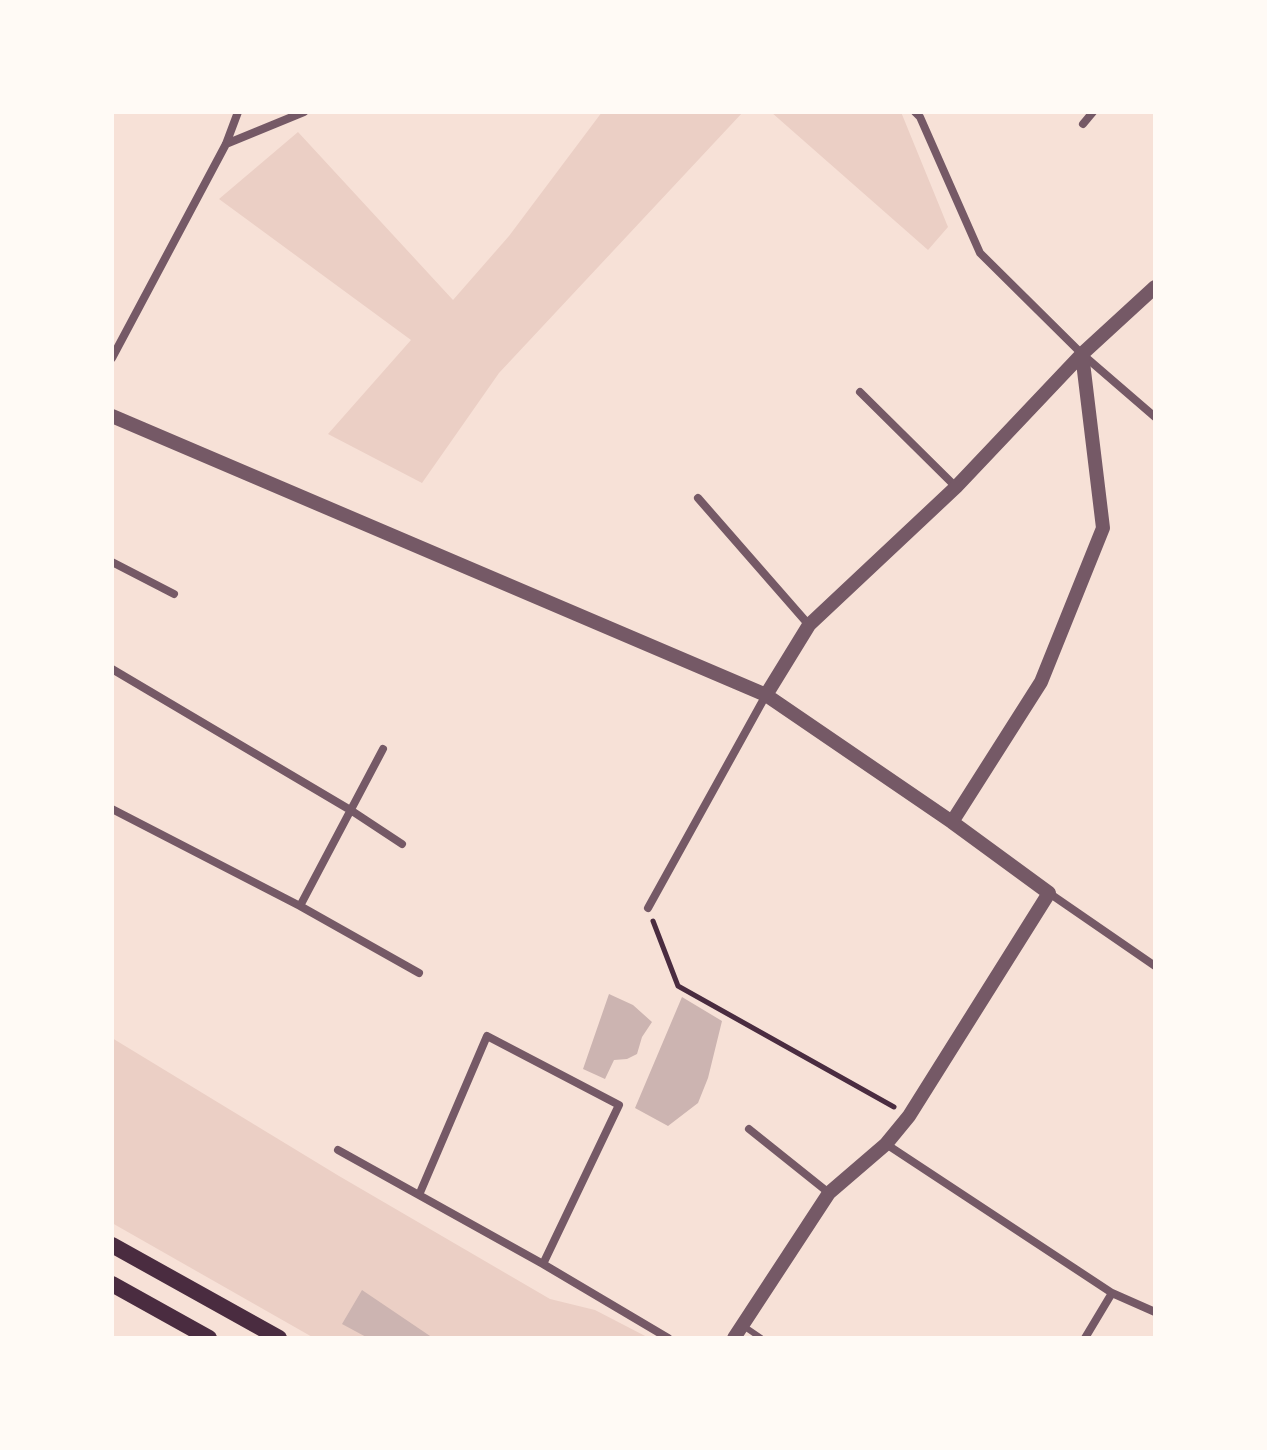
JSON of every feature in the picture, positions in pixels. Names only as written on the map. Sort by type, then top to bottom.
[{"type":"main road","points":[[112,1245],[279,1338]]},
{"type":"main road","points":[[112,1284],[209,1338]]},
{"type":"street","points":[[112,358],[226,144],[238,112]]},
{"type":"street","points":[[226,144],[304,112]]},
{"type":"street","points":[[1083,124],[1093,112]]},
{"type":"street","points":[[917,114],[980,253],[1082,354],[1155,417]]},
{"type":"street","points":[[648,908],[766,695],[809,625],[956,487],[1082,354],[1155,287]]},
{"type":"street","points":[[952,822],[1041,682],[1103,528],[1082,354]]},
{"type":"street","points":[[860,392],[956,487]]},
{"type":"street","points":[[112,416],[766,695],[1155,966]]},
{"type":"street","points":[[698,498],[809,625]]},
{"type":"street","points":[[112,562],[174,594]]},
{"type":"street","points":[[112,669],[352,811],[402,844]]},
{"type":"street","points":[[300,906],[383,749]]},
{"type":"street","points":[[112,809],[300,906],[419,973]]},
{"type":"street","points":[[738,1332],[829,1193],[886,1144],[909,1116],[1049,893]]},
{"type":"street","points":[[419,1195],[487,1036],[619,1105],[543,1264]]},
{"type":"street","points":[[749,1129],[829,1193]]},
{"type":"street","points":[[886,1144],[1112,1293],[1155,1312]]},
{"type":"street","points":[[338,1150],[543,1264],[668,1338]]},
{"type":"street","points":[[1085,1338],[1112,1293]]},
{"type":"lane","points":[[738,1332],[761,1338]]},
{"type":"path","points":[[648,908],[678,986],[909,1116]]},
{"type":"shaded area","points":[[602,112],[743,112],[499,373],[422,483],[328,434],[411,340],[219,199],[298,132],[453,300],[509,236]]},
{"type":"shaded area","points":[[771,112],[901,112],[948,227],[928,250]]},
{"type":"shaded area","points":[[112,1038],[550,1299],[595,1310],[649,1338],[314,1338],[112,1223]]},
{"type":"building","points":[[609,994],[633,1005],[652,1022],[642,1037],[637,1054],[614,1060],[605,1079],[583,1069]]},
{"type":"building","points":[[682,997],[722,1021],[708,1078],[698,1103],[668,1126],[635,1108]]},
{"type":"building","points":[[362,1290],[433,1338],[368,1338],[342,1324]]}]
